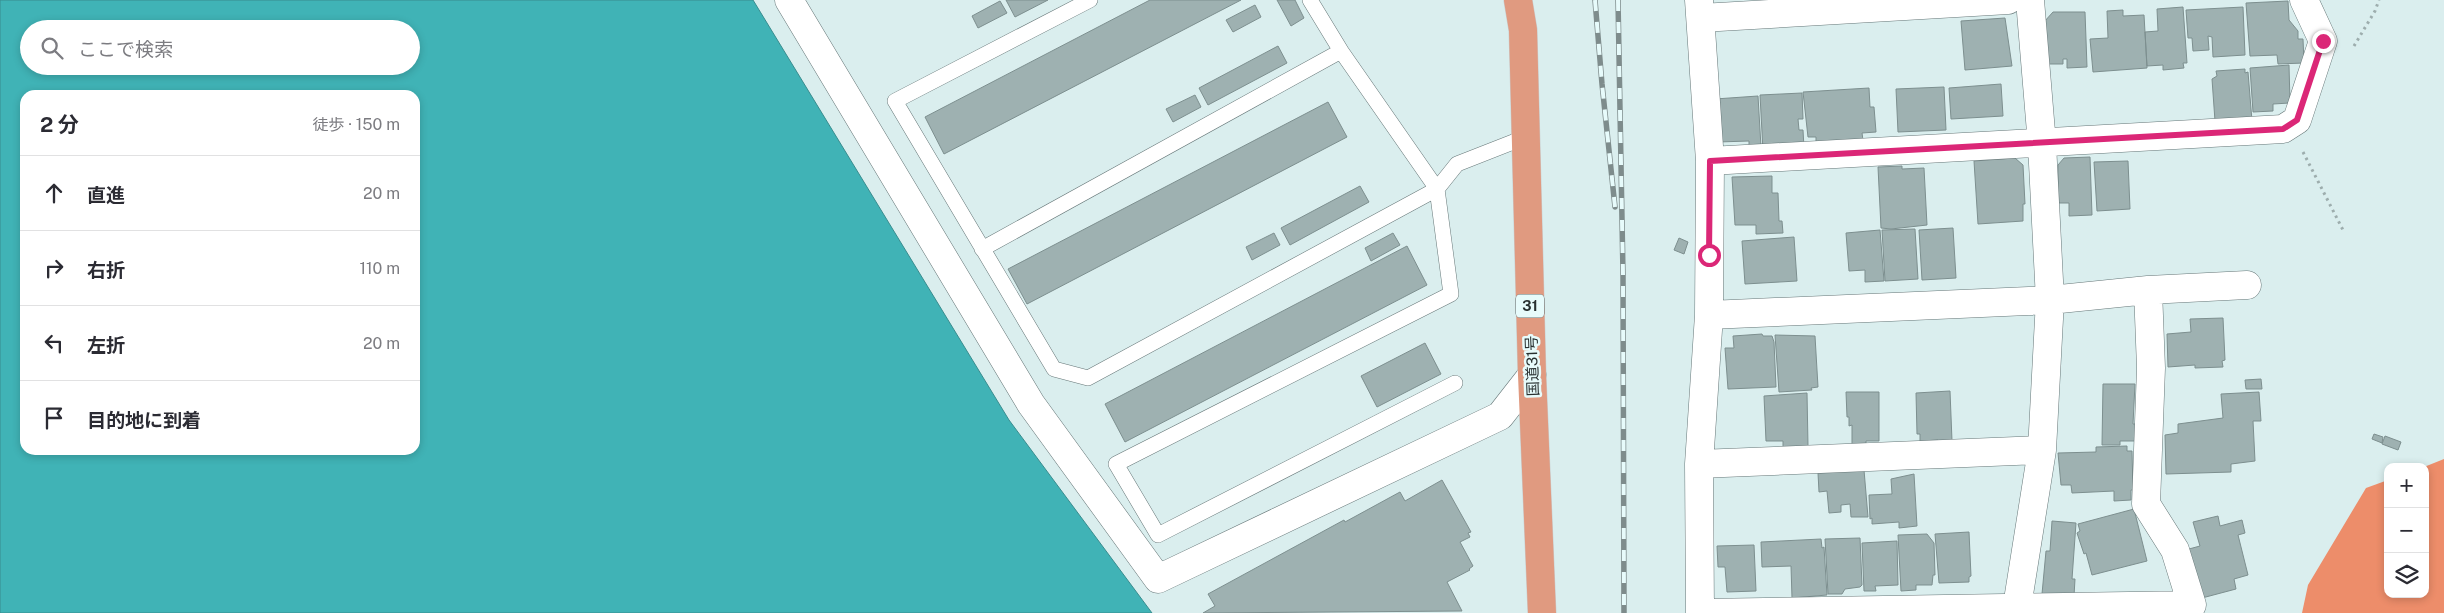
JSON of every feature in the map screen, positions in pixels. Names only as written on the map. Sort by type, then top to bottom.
[{"type":"highway","name":"国道31号","points":[[1518,0],[1523,30],[1532,375],[1542,613]]},
{"type":"street","points":[[790,0],[1031,404],[1158,579],[1500,416],[1532,375]]},
{"type":"street","points":[[2008,0],[1700,9],[1710,161],[1709,315],[1699,464],[1701,613],[2016,610],[2192,604],[2175,550],[2146,504],[2151,368],[2148,290]]},
{"type":"street","points":[[2016,610],[2042,450],[2050,300],[2042,144],[2030,0]]},
{"type":"street","points":[[1710,161],[2042,144],[2283,129],[2297,120],[2323,41],[2304,0]]},
{"type":"street","points":[[1709,315],[2050,300],[2148,290],[2247,284]]},
{"type":"street","points":[[1699,464],[2042,450]]},
{"type":"lane","points":[[1090,0],[895,101],[1054,369],[1088,378],[1437,189],[1457,164],[1526,137]]},
{"type":"lane","points":[[1310,0],[1341,51],[1437,189],[1451,294],[1116,464],[1158,535],[1455,383]]},
{"type":"lane","points":[[982,249],[1341,51]]},
{"type":"path","points":[[2308,159],[2344,232]]},
{"type":"shaded area","points":[[2444,459],[2444,613],[2302,613],[2308,585],[2366,488],[2384,481],[2384,598],[2429,598],[2429,465]]},
{"type":"water","points":[[0,0],[753,0],[1009,420],[1152,613],[0,613]]},
{"type":"building","points":[[1006,0],[1048,0],[1015,17]]},
{"type":"building","points":[[1150,0],[1241,0],[944,154],[925,117]]},
{"type":"building","points":[[1277,0],[1295,0],[1304,18],[1291,26]]},
{"type":"building","points":[[1000,1],[1007,13],[978,28],[972,16]]},
{"type":"building","points":[[2288,1],[2289,20],[2298,31],[2298,39],[2303,39],[2304,63],[2278,64],[2277,55],[2250,56],[2246,3]]},
{"type":"building","points":[[1255,5],[1261,17],[1233,32],[1226,20]]},
{"type":"building","points":[[2183,7],[2187,63],[2183,63],[2184,68],[2163,70],[2163,65],[2147,66],[2145,32],[2158,31],[2157,9]]},
{"type":"building","points":[[2243,7],[2245,55],[2213,57],[2212,37],[2208,36],[2209,50],[2193,51],[2192,38],[2188,38],[2186,10]]},
{"type":"building","points":[[2123,10],[2123,16],[2144,15],[2147,68],[2093,72],[2090,39],[2108,38],[2107,11]]},
{"type":"building","points":[[2053,12],[2085,12],[2087,67],[2067,68],[2067,59],[2063,59],[2063,64],[2047,64],[2044,22]]},
{"type":"building","points":[[2005,18],[2012,66],[1965,70],[1961,21]]},
{"type":"building","points":[[1278,46],[1287,63],[1208,105],[1199,88]]},
{"type":"building","points":[[2289,65],[2290,103],[2273,104],[2273,111],[2253,112],[2250,68]]},
{"type":"building","points":[[2245,69],[2245,73],[2248,72],[2252,121],[2215,121],[2212,79],[2217,76],[2216,71]]},
{"type":"building","points":[[2001,84],[2003,116],[1951,119],[1949,88]]},
{"type":"building","points":[[1944,87],[1946,130],[1898,132],[1896,89]]},
{"type":"building","points":[[1869,88],[1870,107],[1874,107],[1876,132],[1862,133],[1863,140],[1816,143],[1816,137],[1808,137],[1803,92]]},
{"type":"building","points":[[1802,93],[1803,119],[1798,119],[1799,130],[1803,130],[1804,148],[1763,151],[1760,95]]},
{"type":"building","points":[[1195,95],[1201,107],[1173,122],[1166,109]]},
{"type":"building","points":[[1758,96],[1761,147],[1749,148],[1749,141],[1718,142],[1715,99]]},
{"type":"building","points":[[1328,102],[1347,137],[1027,304],[1008,269]]},
{"type":"building","points":[[2090,157],[2092,215],[2069,216],[2069,203],[2058,203],[2058,165],[2064,158]]},
{"type":"building","points":[[2015,158],[2023,165],[2025,204],[2023,204],[2023,221],[1978,224],[1974,161]]},
{"type":"building","points":[[2128,161],[2130,209],[2097,211],[2094,162]]},
{"type":"building","points":[[1902,166],[1902,169],[1924,168],[1927,225],[1891,229],[1881,228],[1878,167]]},
{"type":"building","points":[[1772,176],[1772,193],[1778,193],[1779,221],[1782,221],[1783,233],[1756,234],[1756,225],[1735,225],[1732,177]]},
{"type":"building","points":[[1360,186],[1369,202],[1290,245],[1281,228]]},
{"type":"building","points":[[1953,228],[1956,278],[1922,280],[1919,230]]},
{"type":"building","points":[[1915,229],[1918,279],[1885,281],[1882,230]]},
{"type":"building","points":[[1880,230],[1884,281],[1865,282],[1865,270],[1849,271],[1846,233]]},
{"type":"building","points":[[1274,233],[1280,245],[1252,260],[1246,247]]},
{"type":"building","points":[[1393,233],[1400,245],[1371,261],[1365,248]]},
{"type":"building","points":[[1794,237],[1797,281],[1745,284],[1742,241]]},
{"type":"building","points":[[1679,238],[1688,242],[1684,254],[1674,250]]},
{"type":"building","points":[[1407,246],[1427,285],[1125,442],[1105,404]]},
{"type":"building","points":[[2223,318],[2225,360],[2222,361],[2223,367],[2195,368],[2195,365],[2168,367],[2167,334],[2191,332],[2190,319]]},
{"type":"building","points":[[1762,334],[1763,336],[1772,336],[1774,342],[1776,387],[1728,389],[1725,348],[1734,348],[1733,336]]},
{"type":"building","points":[[1775,335],[1815,336],[1818,387],[1811,388],[1812,390],[1779,392]]},
{"type":"building","points":[[1425,343],[1441,374],[1377,407],[1361,376]]},
{"type":"building","points":[[2261,379],[2262,389],[2246,389],[2245,380]]},
{"type":"building","points":[[2103,384],[2135,384],[2133,424],[2136,424],[2136,441],[2120,441],[2120,445],[2102,445]]},
{"type":"building","points":[[1950,391],[1952,441],[1939,443],[1938,440],[1920,441],[1920,434],[1917,434],[1916,393]]},
{"type":"building","points":[[1846,392],[1879,392],[1879,441],[1866,441],[1866,448],[1852,448],[1852,425],[1849,426],[1849,417],[1847,417]]},
{"type":"building","points":[[2259,392],[2261,421],[2253,421],[2255,461],[2231,464],[2231,472],[2166,474],[2165,435],[2178,433],[2178,424],[2223,418],[2221,394]]},
{"type":"building","points":[[1807,393],[1808,446],[1783,447],[1783,441],[1766,441],[1764,396]]},
{"type":"building","points":[[2374,434],[2383,437],[2382,443],[2372,439]]},
{"type":"building","points":[[2385,436],[2401,442],[2398,450],[2382,444]]},
{"type":"building","points":[[2127,446],[2127,451],[2132,451],[2133,490],[2131,490],[2131,500],[2114,501],[2114,491],[2072,493],[2071,485],[2061,485],[2058,453],[2096,452],[2096,447]]},
{"type":"building","points":[[1864,470],[1868,517],[1851,517],[1850,504],[1841,505],[1841,512],[1829,513],[1827,491],[1819,492],[1818,473]]},
{"type":"building","points":[[1914,474],[1917,526],[1899,528],[1899,522],[1872,524],[1869,495],[1892,494],[1891,479]]},
{"type":"building","points":[[1442,480],[1471,532],[1468,533],[1470,537],[1460,542],[1473,566],[1470,570],[1447,582],[1462,611],[1203,613],[1215,606],[1208,594],[1344,520],[1345,522],[1400,492],[1405,501]]},
{"type":"building","points":[[2134,509],[2147,561],[2092,575],[2086,553],[2084,554],[2077,533],[2080,531],[2078,524]]},
{"type":"building","points":[[2218,516],[2220,526],[2242,520],[2245,533],[2238,535],[2248,575],[2234,579],[2236,589],[2202,598],[2189,549],[2200,546],[2193,522]]},
{"type":"building","points":[[2052,521],[2076,523],[2072,579],[2075,579],[2074,596],[2042,594],[2046,551],[2050,551]]},
{"type":"building","points":[[1969,532],[1971,576],[1969,577],[1969,582],[1939,583],[1935,534]]},
{"type":"building","points":[[1927,534],[1934,543],[1935,575],[1933,575],[1932,585],[1916,585],[1916,590],[1901,591],[1898,535]]},
{"type":"building","points":[[1860,538],[1862,585],[1845,589],[1842,594],[1828,594],[1825,539]]},
{"type":"building","points":[[1821,539],[1822,548],[1824,547],[1827,595],[1792,598],[1791,566],[1762,567],[1761,542]]},
{"type":"building","points":[[1897,541],[1898,585],[1875,586],[1876,591],[1864,591],[1862,543]]},
{"type":"building","points":[[1754,545],[1756,591],[1727,592],[1725,567],[1718,567],[1717,546]]},
{"type":"railway","points":[[1595,0],[1615,207]]},
{"type":"railway","points":[[1618,0],[1623,274],[1624,613]]},
{"type":"route","points":[[1709,255],[1710,161],[2042,144],[2283,129],[2297,120],[2323,41]]}]
